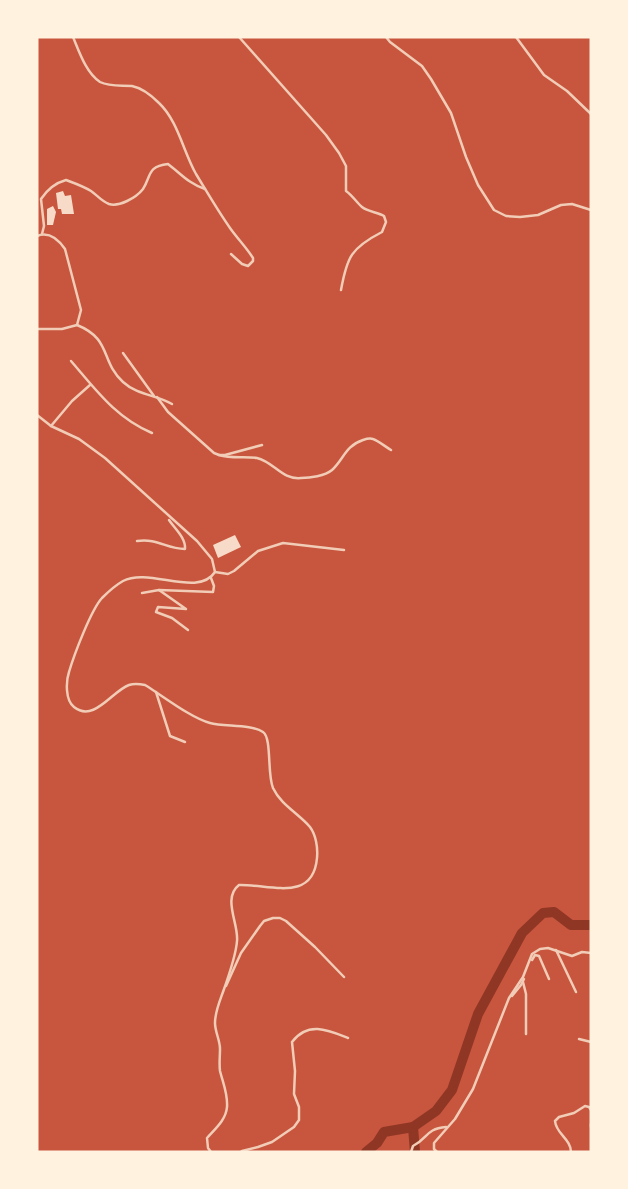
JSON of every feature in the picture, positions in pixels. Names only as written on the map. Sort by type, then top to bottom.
[{"type":"street","points":[[72,37],[81,57],[97,79],[103,83],[135,87],[160,103],[205,189],[253,261],[248,266],[231,254]]},
{"type":"street","points":[[239,37],[339,153],[346,166],[346,191],[366,209],[384,216],[386,222],[382,232],[363,242],[348,259],[341,290]]},
{"type":"street","points":[[386,37],[422,66],[432,79],[451,113],[478,185],[494,210],[506,216],[520,217],[538,215],[561,205],[572,204],[591,210]]},
{"type":"street","points":[[516,37],[544,75],[567,91],[591,114]]},
{"type":"street","points":[[42,234],[44,226],[41,199],[58,182],[66,180],[114,205],[133,197],[143,188],[148,175],[157,166],[168,164],[178,174],[205,189]]},
{"type":"street","points":[[37,236],[53,236],[65,249],[81,310],[77,325]]},
{"type":"street","points":[[37,329],[62,329],[77,325],[89,330],[102,343],[122,381],[131,388],[163,398],[172,404]]},
{"type":"street","points":[[123,353],[167,412],[208,449],[219,455],[259,458],[284,475],[296,479],[327,473],[346,450],[357,442],[370,438],[391,450]]},
{"type":"street","points":[[71,361],[119,415],[140,429],[152,433]]},
{"type":"street","points":[[51,426],[91,384]]},
{"type":"street","points":[[37,415],[51,426],[79,439],[105,458],[197,541],[212,559],[215,572],[202,583],[134,577],[112,589],[101,599],[93,612],[68,673],[70,703],[75,709],[85,712],[94,710],[127,685],[145,685],[199,719],[264,732],[268,737],[268,765],[276,794],[312,829],[318,855],[316,869],[311,878],[297,888],[250,885],[235,887],[232,906],[238,940],[223,992]]},
{"type":"street","points":[[219,455],[262,445]]},
{"type":"street","points":[[137,541],[153,540],[185,549],[186,543],[182,536],[165,514]]},
{"type":"street","points":[[215,572],[228,574],[258,551],[283,543],[344,550]]},
{"type":"street","points":[[142,593],[159,590],[213,592],[211,578]]},
{"type":"street","points":[[159,590],[186,608],[158,607],[156,612],[172,618],[188,630]]},
{"type":"street","points":[[156,692],[170,736],[184,742]]},
{"type":"street","points":[[211,1152],[207,1138],[223,1121],[228,1106],[215,1029],[217,1008],[241,953],[260,926],[264,921],[273,918],[286,921],[316,947],[344,977]]},
{"type":"street","points":[[437,1152],[434,1143],[463,1109],[509,998],[523,977],[533,954],[548,948],[572,956],[582,952],[591,953]]},
{"type":"street","points":[[556,950],[576,992]]},
{"type":"street","points":[[509,998],[523,982],[533,957],[537,955],[549,979]]},
{"type":"street","points":[[523,982],[526,994],[526,1034]]},
{"type":"street","points":[[242,1152],[272,1142],[294,1127],[299,1120],[299,1107],[294,1094],[292,1042],[298,1033],[321,1029],[348,1038]]},
{"type":"street","points":[[579,1039],[591,1042]]},
{"type":"street","points":[[571,1152],[570,1145],[557,1129],[555,1121],[585,1106],[591,1107]]},
{"type":"street","points":[[411,1152],[413,1146],[432,1130],[446,1127]]},
{"type":"building","points":[[63,191],[65,196],[71,195],[74,214],[62,214],[61,209],[58,209],[56,193]]},
{"type":"building","points":[[53,206],[56,212],[53,225],[47,225],[47,209]]},
{"type":"building","points":[[235,535],[241,547],[218,558],[213,545]]},
{"type":"waterway","points":[[366,1152],[377,1143],[384,1132],[413,1127],[436,1111],[452,1090],[478,1014],[522,933],[543,913],[554,912],[571,925],[591,925]]},
{"type":"waterway","points":[[413,1127],[415,1152]]}]
